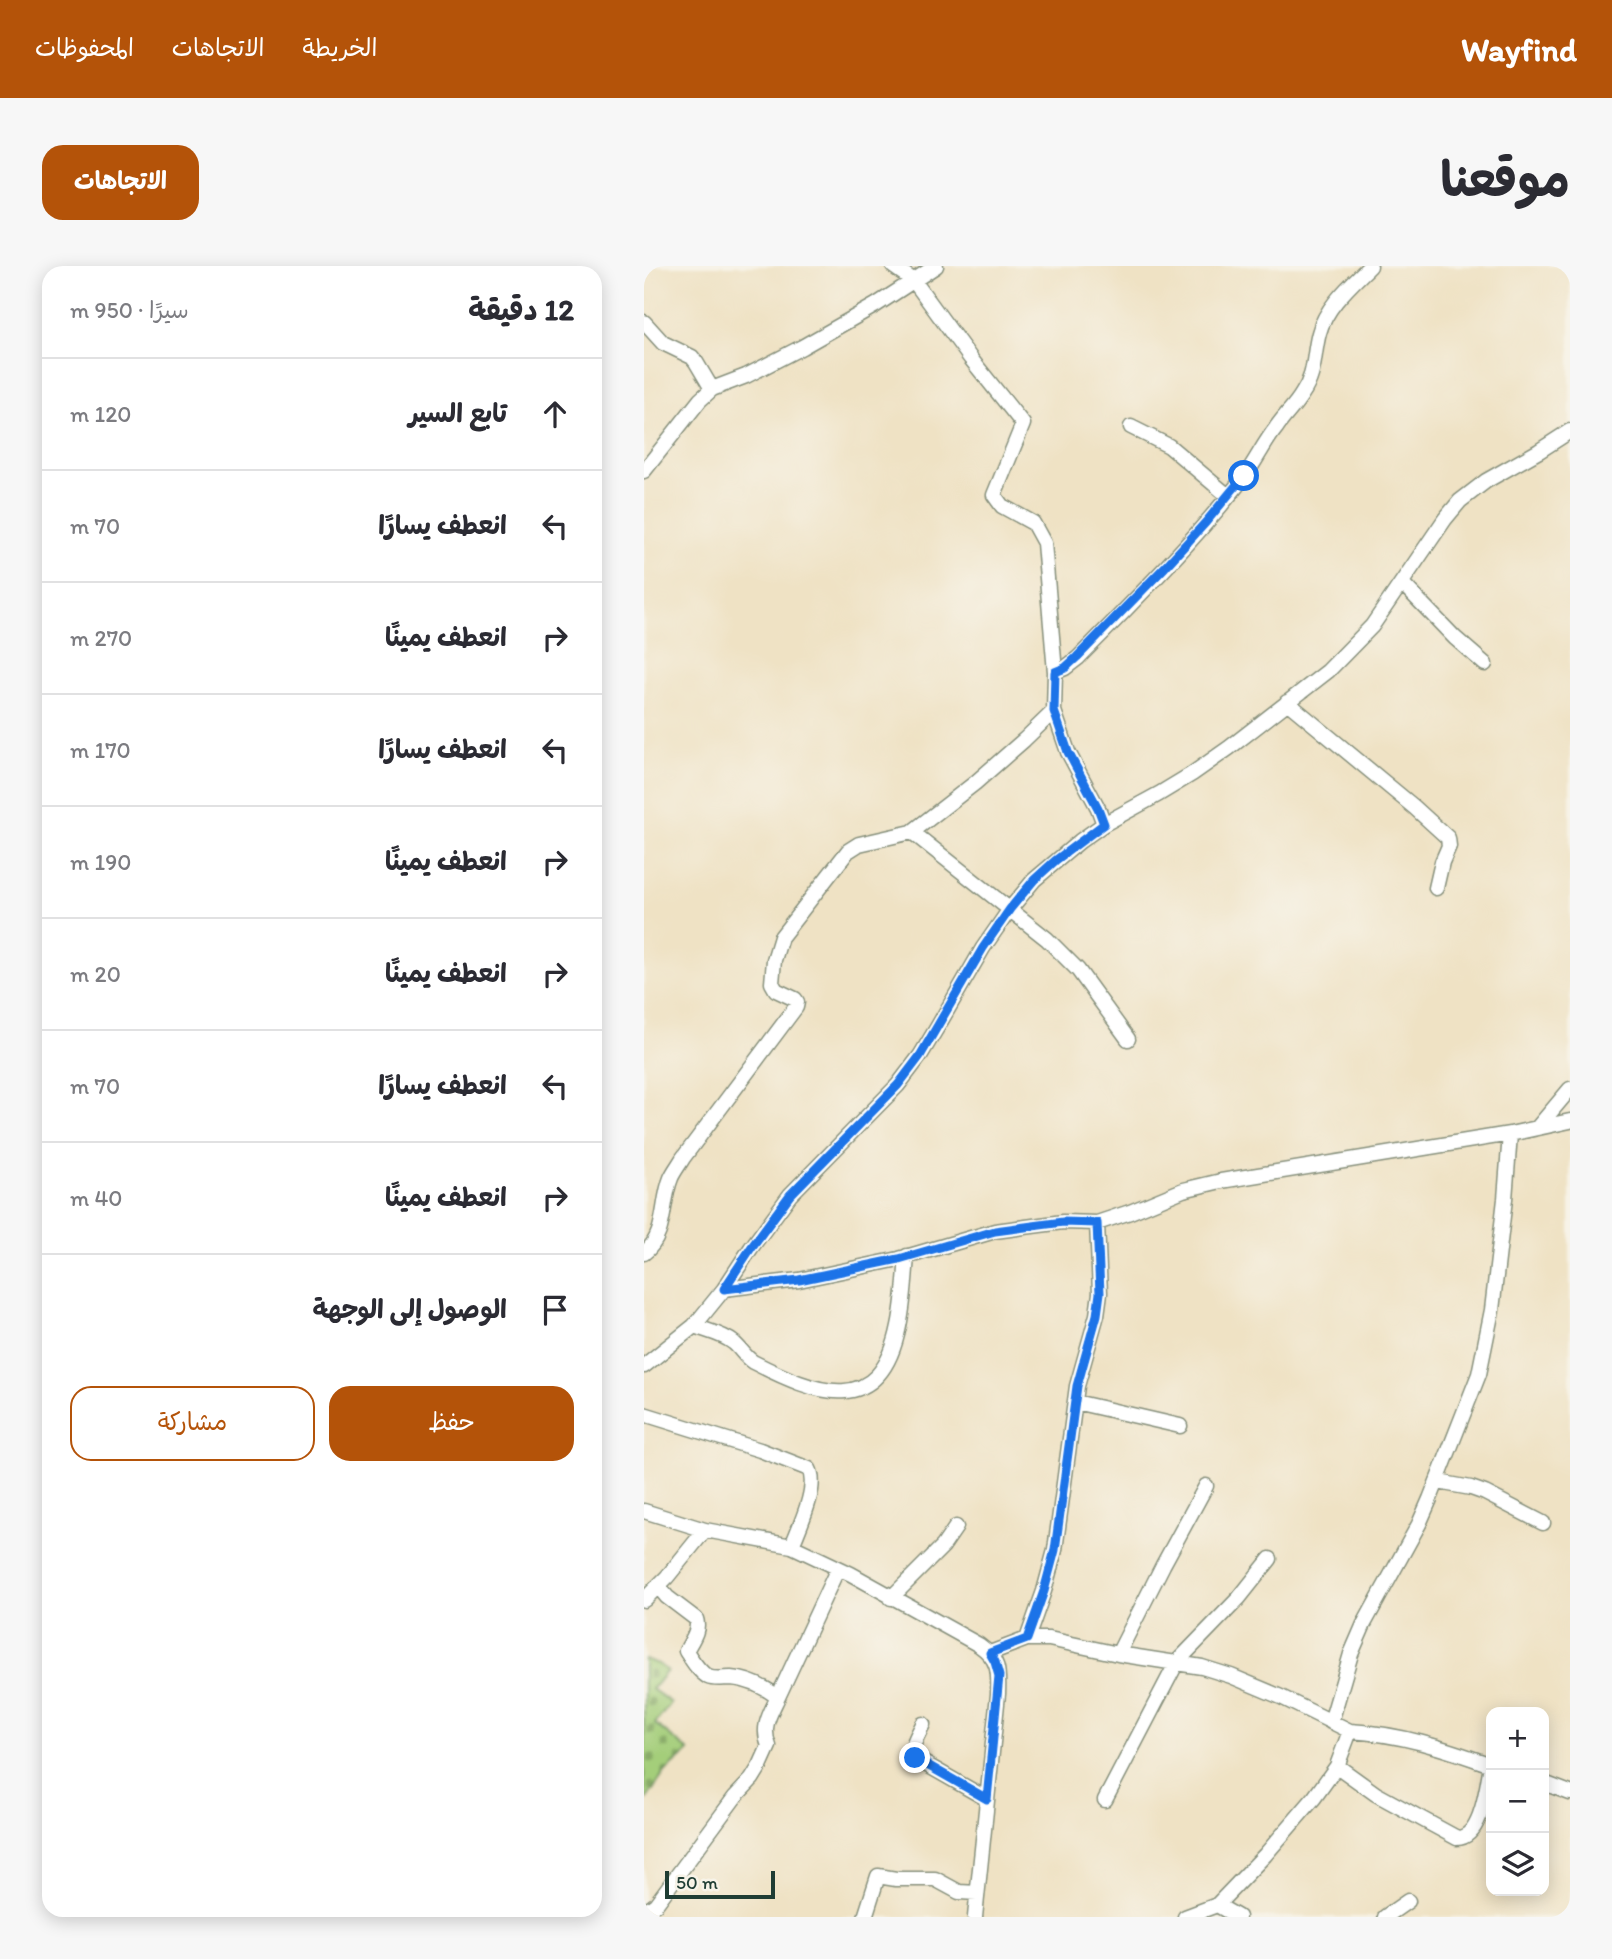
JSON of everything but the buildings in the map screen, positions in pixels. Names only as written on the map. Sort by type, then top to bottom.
[{"type":"street","points":[[893,266],[914,281],[1023,424],[993,495],[1002,506],[1033,523],[1044,543],[1055,672],[1054,711],[1068,752],[1104,824]]},
{"type":"street","points":[[644,471],[700,400],[712,389],[746,376],[802,347],[876,305],[936,266]]},
{"type":"street","points":[[1055,672],[1065,668],[1088,647],[1165,567],[1244,476],[1309,383],[1319,334],[1326,317],[1344,292],[1370,266]]},
{"type":"street","points":[[644,322],[663,343],[692,357],[712,389]]},
{"type":"street","points":[[1131,427],[1169,446],[1227,495]]},
{"type":"street","points":[[644,1366],[694,1326],[724,1289],[790,1195],[898,1085],[920,1056],[983,948],[1034,880],[1104,824],[1192,774],[1328,671],[1372,626],[1438,528],[1460,501],[1486,481],[1570,431]]},
{"type":"street","points":[[1402,583],[1455,638],[1485,664]]},
{"type":"street","points":[[1287,702],[1448,838],[1449,846],[1436,888]]},
{"type":"street","points":[[644,1253],[652,1247],[656,1238],[670,1179],[796,1007],[795,999],[776,990],[772,983],[774,960],[781,937],[848,851],[859,844],[912,832],[975,783],[1054,711]]},
{"type":"street","points":[[912,832],[1047,939],[1078,971],[1128,1039]]},
{"type":"street","points":[[1538,1127],[1570,1089]]},
{"type":"street","points":[[724,1289],[799,1280],[907,1256],[995,1231],[1053,1223],[1097,1223],[1183,1191],[1221,1181],[1510,1134],[1570,1121]]},
{"type":"street","points":[[1331,1722],[1351,1654],[1364,1624],[1419,1524],[1479,1374],[1487,1340],[1502,1235],[1510,1134]]},
{"type":"street","points":[[1027,1639],[1055,1550],[1075,1402],[1097,1315],[1100,1293],[1097,1223]]},
{"type":"street","points":[[694,1326],[718,1334],[735,1344],[750,1360],[803,1385],[840,1392],[853,1391],[863,1387],[881,1372],[894,1347],[902,1308],[907,1256]]},
{"type":"street","points":[[1075,1402],[1180,1426]]},
{"type":"street","points":[[645,1420],[697,1430],[808,1469],[812,1478],[808,1504],[792,1546]]},
{"type":"street","points":[[1438,1482],[1485,1493],[1543,1522]]},
{"type":"street","points":[[1118,1654],[1206,1486]]},
{"type":"street","points":[[644,1511],[705,1530],[792,1546],[838,1568],[990,1653],[999,1676],[975,1917]]},
{"type":"street","points":[[891,1598],[943,1546],[956,1527]]},
{"type":"street","points":[[644,1600],[705,1530]]},
{"type":"street","points":[[1105,1800],[1177,1662],[1239,1598],[1270,1559]]},
{"type":"street","points":[[644,1913],[656,1904],[735,1797],[756,1773],[769,1746],[764,1734],[765,1725],[838,1568]]},
{"type":"street","points":[[658,1586],[698,1623],[686,1651],[699,1670],[708,1677],[751,1682],[778,1697]]},
{"type":"street","points":[[990,1653],[1027,1639],[1049,1639],[1118,1654],[1202,1667],[1281,1697],[1350,1731],[1379,1733],[1413,1740],[1491,1765],[1483,1807],[1469,1834],[1464,1838],[1457,1838],[1376,1794],[1337,1766]]},
{"type":"street","points":[[923,1724],[913,1746],[913,1757],[987,1799]]},
{"type":"street","points":[[1185,1917],[1217,1905],[1274,1846],[1337,1766],[1350,1731]]},
{"type":"street","points":[[1549,1785],[1570,1793]]},
{"type":"street","points":[[865,1917],[878,1876],[935,1879],[959,1892],[977,1892]]},
{"type":"street","points":[[1385,1917],[1408,1901]]},
{"type":"street","points":[[1217,1905],[1238,1917]]},
{"type":"green space","points":[[644,1659],[667,1671],[652,1689],[671,1703],[655,1724],[689,1751],[665,1772],[644,1803]]},
{"type":"route","points":[[915,1758],[987,1799],[999,1676],[990,1653],[1027,1639],[1055,1550],[1077,1386],[1097,1315],[1100,1293],[1097,1223],[1063,1222],[995,1231],[899,1259],[799,1280],[724,1289],[790,1195],[898,1085],[920,1056],[983,948],[1010,909],[1034,880],[1056,860],[1104,824],[1068,752],[1054,711],[1055,672],[1065,668],[1077,657],[1165,567],[1244,476]]}]
